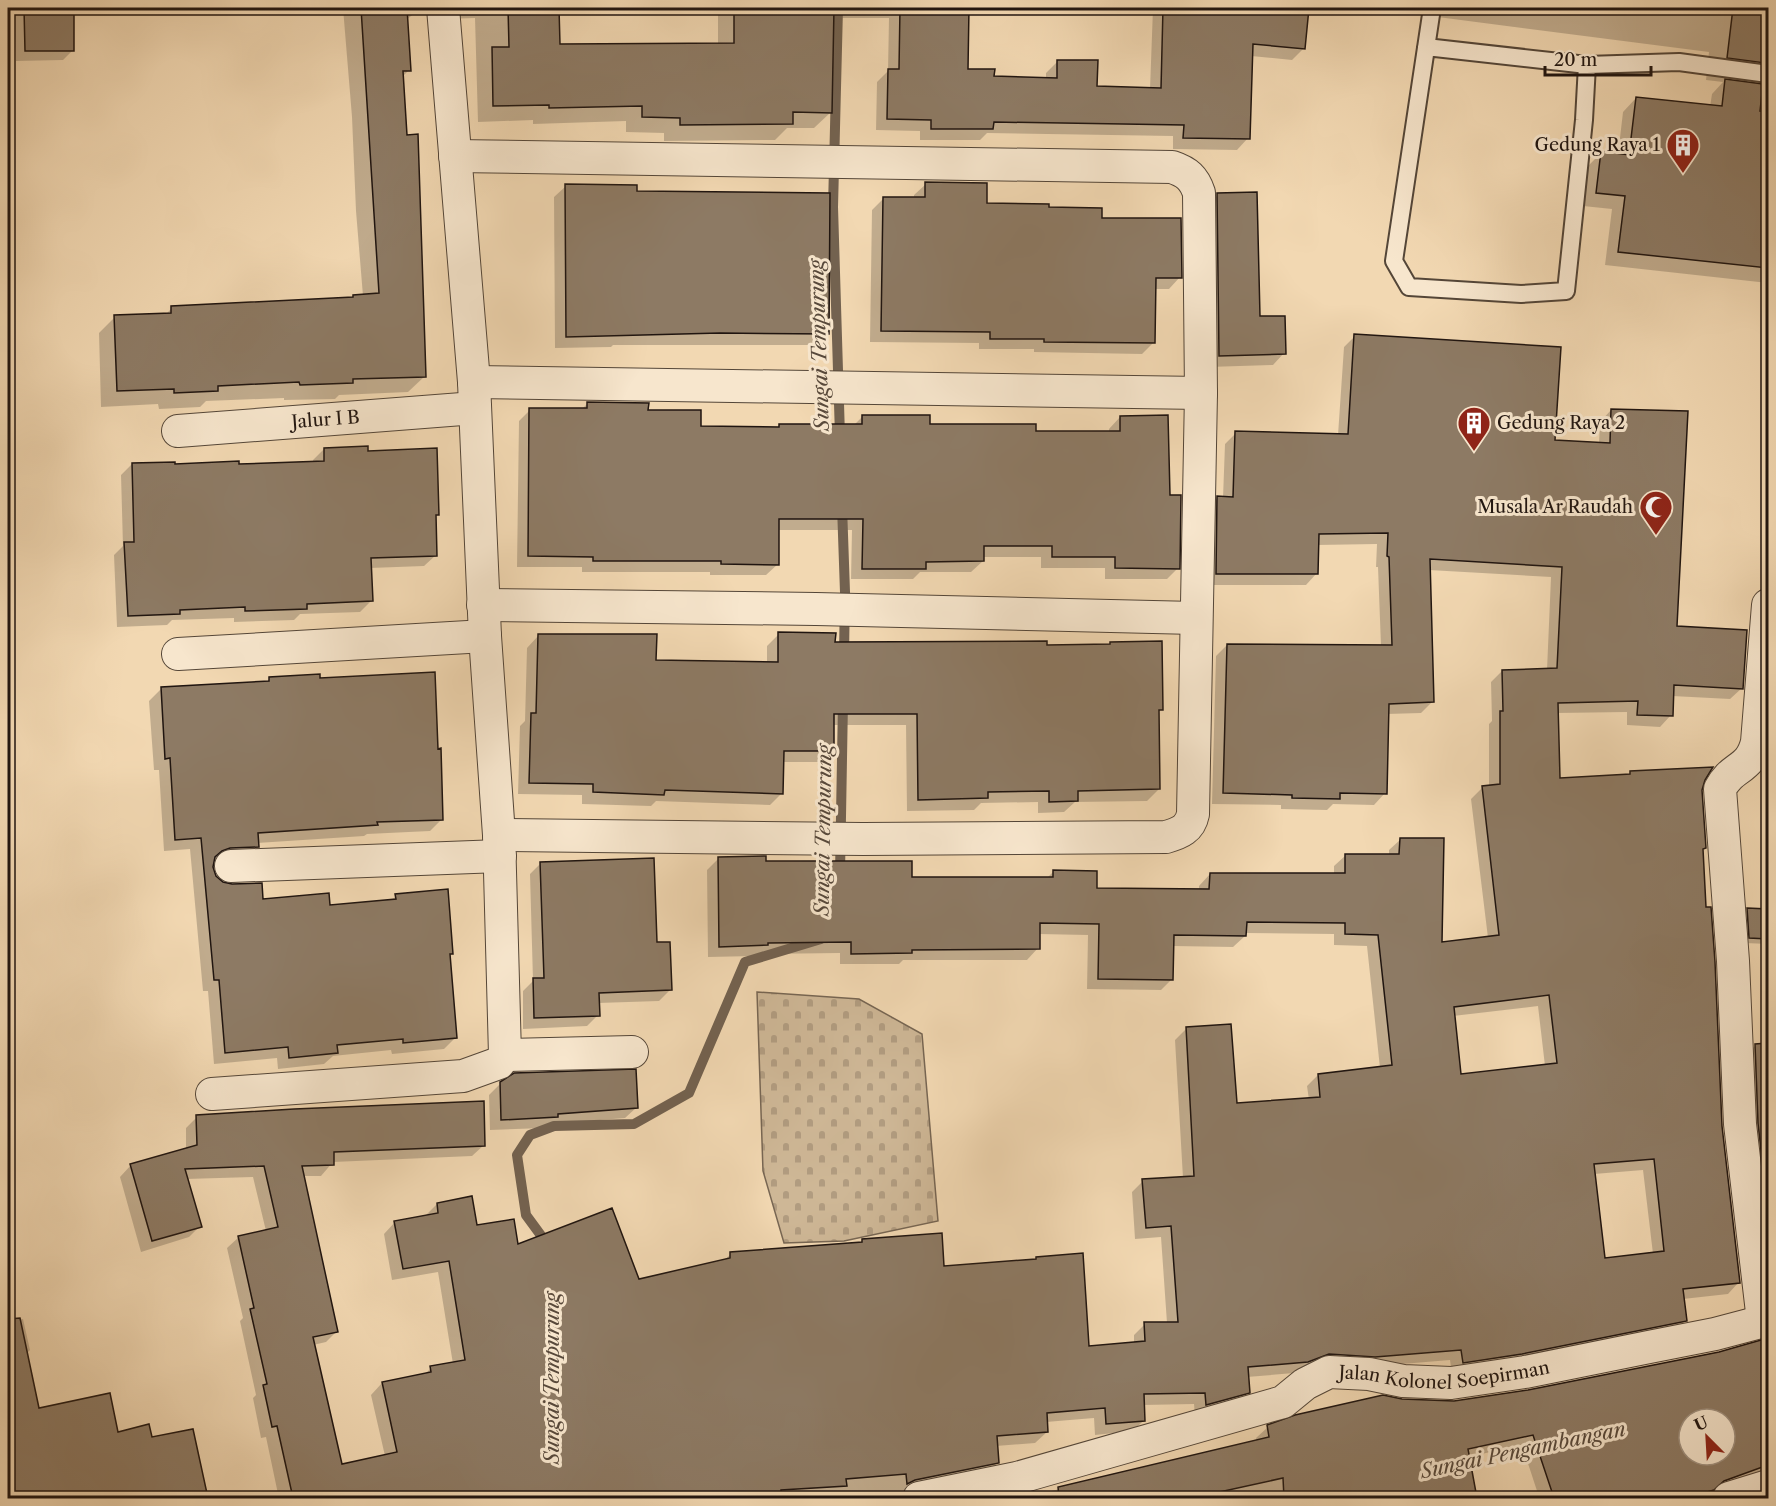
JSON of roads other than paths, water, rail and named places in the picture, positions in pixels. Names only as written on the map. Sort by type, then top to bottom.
[{"type":"street","points":[[212,1094],[463,1076],[499,1063],[505,1055],[499,846],[483,605],[475,395],[443,8]]},
{"type":"street","points":[[231,866],[499,846],[807,837],[863,839],[1166,837],[1188,828],[1193,814],[1201,393],[1199,193],[1195,181],[1183,171],[1172,167],[455,156]]},
{"type":"street","name":"Jalur I B","points":[[178,431],[475,395],[827,386],[1201,393]]},
{"type":"street","points":[[483,605],[816,609],[1196,618]]},
{"type":"street","points":[[1766,1321],[1740,1124],[1733,961],[1720,789],[1725,780],[1754,755],[1768,605]]},
{"type":"street","points":[[178,654],[485,636]]},
{"type":"street","points":[[505,1055],[632,1052]]},
{"type":"street","name":"Jalan Kolonel Soepirman","points":[[919,1498],[1017,1478],[1283,1401],[1305,1384],[1329,1372],[1369,1374],[1403,1381],[1451,1383],[1525,1372],[1715,1334],[1766,1321]]},
{"type":"street","points":[[1729,1498],[1768,1486]]},
{"type":"lane","points":[[1432,8],[1394,261],[1409,287],[1521,294],[1566,291],[1584,120],[1587,65]]},
{"type":"lane","points":[[1426,47],[1587,65],[1679,62],[1768,74]]},
{"type":"waterway","name":"Sungai Tempurung","points":[[838,8],[833,207],[840,436]]},
{"type":"waterway","name":"Sungai Tempurung","points":[[842,506],[845,592],[844,655]]},
{"type":"waterway","name":"Sungai Tempurung","points":[[840,874],[843,701]]},
{"type":"waterway","name":"Sungai Tempurung","points":[[548,1245],[526,1215],[517,1155],[530,1135],[554,1126],[634,1124],[689,1093],[745,962],[821,939]]},
{"type":"place","name":"Gedung Raya 1","points":[[1683,174]]},
{"type":"place","name":"Gedung Raya 2","points":[[1474,452]]},
{"type":"place","name":"Musala Ar Raudah","points":[[1656,536]]},
{"type":"water label","name":"Sungai Pengambangan","points":[[1523,1450]]}]
